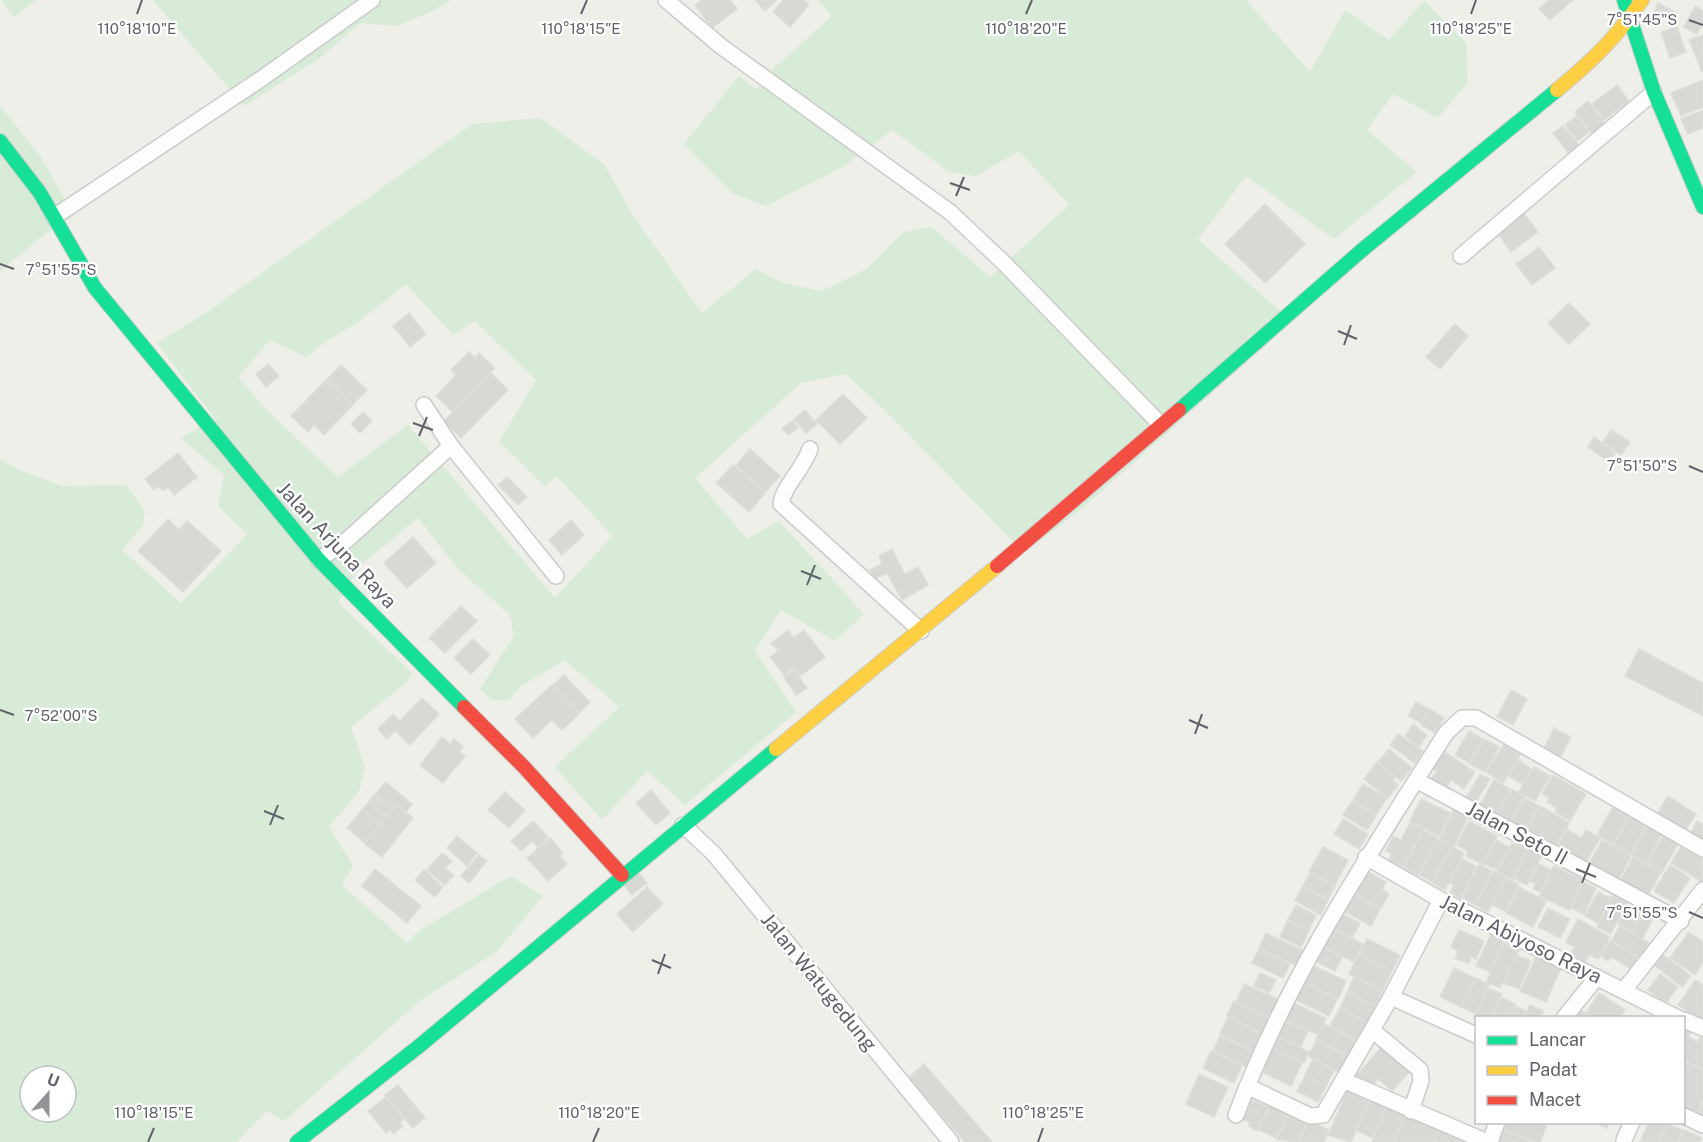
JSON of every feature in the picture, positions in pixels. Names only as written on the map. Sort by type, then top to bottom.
[{"type":"street","points":[[54,217],[261,78],[372,0]]},
{"type":"street","points":[[666,0],[722,47],[950,212],[1005,264],[1161,425]]},
{"type":"street","points":[[1624,0],[1654,92],[1697,172],[1703,207]]},
{"type":"street","points":[[297,1142],[418,1047],[622,875],[921,631],[1361,251],[1596,58],[1630,20],[1642,0]]},
{"type":"street","points":[[1461,256],[1654,92]]},
{"type":"street","name":"Jalan Arjuna Raya","points":[[0,141],[54,217],[76,259],[102,297],[319,561],[524,767],[622,875]]},
{"type":"street","points":[[424,405],[451,446],[555,576]]},
{"type":"street","points":[[319,561],[347,540],[451,446]]},
{"type":"street","points":[[810,449],[801,471],[782,494],[781,504],[921,631]]},
{"type":"street","points":[[1236,1115],[1247,1086],[1313,946],[1366,857],[1446,733],[1458,720],[1473,717],[1703,849]]},
{"type":"street","name":"Jalan Seto II","points":[[1416,780],[1681,921]]},
{"type":"street","name":"Jalan Watugedung","points":[[683,825],[714,854],[951,1142]]},
{"type":"street","name":"Jalan Abiyoso Raya","points":[[1366,857],[1441,900],[1676,1016]]},
{"type":"street","points":[[1624,990],[1681,921],[1703,890]]},
{"type":"street","points":[[1247,1086],[1314,1118],[1326,1112],[1342,1080],[1391,997],[1441,900]]},
{"type":"street","points":[[1565,1016],[1597,977]]},
{"type":"street","points":[[1391,997],[1475,1035]]},
{"type":"street","points":[[1685,1021],[1703,1028]]},
{"type":"street","points":[[1372,1030],[1409,1059],[1421,1074],[1421,1081],[1411,1111]]},
{"type":"street","points":[[1342,1080],[1489,1142],[1496,1124]]},
{"type":"street","points":[[1685,1117],[1703,1125]]},
{"type":"street","points":[[1624,1140],[1631,1124]]},
{"type":"green space","points":[[1,0],[36,0],[14,17]]},
{"type":"green space","points":[[153,0],[450,0],[435,10],[397,26],[360,23],[320,58],[244,106]]},
{"type":"green space","points":[[818,0],[1246,0],[1310,72],[1345,10],[1389,40],[1424,1],[1466,42],[1468,82],[1438,118],[1393,94],[1367,130],[1417,172],[1334,239],[1246,176],[1198,239],[1292,322],[1085,506],[1024,553],[891,416],[846,374],[801,383],[695,478],[747,539],[779,521],[864,614],[835,641],[781,610],[755,651],[796,712],[685,805],[647,771],[602,820],[555,767],[619,707],[565,660],[521,686],[509,700],[492,700],[480,689],[514,636],[510,615],[458,569],[418,518],[362,564],[338,602],[412,673],[407,682],[351,727],[365,768],[359,791],[329,827],[353,866],[342,885],[407,943],[420,930],[511,876],[543,896],[496,952],[421,1000],[284,1121],[267,1111],[237,1142],[0,1142],[0,459],[19,470],[62,486],[126,485],[145,511],[143,525],[122,550],[181,603],[247,534],[218,506],[224,475],[181,438],[214,418],[157,343],[207,312],[472,124],[540,118],[604,164],[632,214],[702,313],[756,269],[783,283],[822,291],[865,270],[904,232],[932,227],[990,277],[1069,205],[1019,151],[976,176],[949,172],[892,130],[843,167],[766,206],[732,193],[684,144],[739,76],[756,89],[772,70],[832,16]],"holes":[[[406,284],[453,335],[475,321],[536,380],[499,441],[545,486],[557,476],[612,536],[555,598],[408,425],[338,477],[269,412],[238,377],[270,340],[306,357],[358,322]]]},
{"type":"green space","points":[[0,106],[41,157],[74,216],[45,234],[0,271]]},
{"type":"building","points":[[702,0],[730,0],[737,9],[712,28],[695,5]]},
{"type":"building","points":[[755,0],[777,0],[765,11]]},
{"type":"building","points":[[783,0],[804,0],[809,5],[790,27],[773,12]]},
{"type":"building","points":[[1549,0],[1573,0],[1550,20],[1539,9]]},
{"type":"building","points":[[1658,3],[1677,13],[1673,22],[1654,12]]},
{"type":"building","points":[[1695,6],[1703,11],[1703,23],[1697,34],[1684,27]]},
{"type":"building","points":[[1677,27],[1686,52],[1670,58],[1661,32]]},
{"type":"building","points":[[1703,35],[1703,51],[1695,54],[1689,40]]},
{"type":"building","points":[[1703,51],[1703,71],[1702,72],[1695,54]]},
{"type":"building","points":[[1703,80],[1703,107],[1681,116],[1671,93]]},
{"type":"building","points":[[1617,85],[1629,101],[1604,120],[1592,104]]},
{"type":"building","points":[[1588,101],[1607,126],[1594,136],[1575,112]]},
{"type":"building","points":[[1703,110],[1703,128],[1688,134],[1681,119]]},
{"type":"building","points":[[1577,116],[1589,132],[1577,141],[1565,125]]},
{"type":"building","points":[[1563,126],[1579,146],[1569,154],[1553,133]]},
{"type":"building","points":[[1265,204],[1305,244],[1265,283],[1225,244]]},
{"type":"building","points":[[1523,212],[1538,232],[1511,252],[1497,232]]},
{"type":"building","points":[[1539,247],[1555,268],[1532,285],[1516,264]]},
{"type":"building","points":[[1569,303],[1590,324],[1569,344],[1548,323]]},
{"type":"building","points":[[409,313],[426,334],[410,347],[393,326]]},
{"type":"building","points":[[1455,324],[1468,336],[1440,369],[1426,357]]},
{"type":"building","points":[[469,352],[475,358],[479,353],[495,368],[452,411],[436,396],[456,375],[451,370]]},
{"type":"building","points":[[268,364],[279,376],[266,387],[256,374]]},
{"type":"building","points":[[341,365],[367,390],[353,404],[327,379]]},
{"type":"building","points":[[491,373],[508,390],[461,438],[444,421]]},
{"type":"building","points":[[326,380],[353,405],[324,435],[314,425],[308,432],[291,416]]},
{"type":"building","points":[[843,394],[867,418],[840,444],[816,420]]},
{"type":"building","points":[[805,410],[817,424],[806,433],[794,419]]},
{"type":"building","points":[[363,412],[372,421],[360,433],[351,424]]},
{"type":"building","points":[[793,421],[798,428],[788,435],[782,428]]},
{"type":"building","points":[[1611,430],[1630,442],[1621,455],[1603,442]]},
{"type":"building","points":[[1594,437],[1615,453],[1609,462],[1588,447]]},
{"type":"building","points":[[750,449],[780,476],[765,492],[736,465]]},
{"type":"building","points":[[178,453],[197,477],[174,495],[168,487],[163,491],[159,486],[154,490],[145,479]]},
{"type":"building","points":[[733,465],[765,493],[749,512],[716,483]]},
{"type":"building","points":[[507,477],[527,497],[518,505],[498,485]]},
{"type":"building","points":[[168,519],[179,530],[187,521],[221,551],[183,592],[138,551]]},
{"type":"building","points":[[571,520],[584,535],[562,555],[549,540]]},
{"type":"building","points":[[413,537],[436,563],[407,588],[384,563]]},
{"type":"building","points":[[892,549],[905,574],[918,567],[928,585],[902,600],[887,573],[875,579],[870,570],[882,564],[879,556]]},
{"type":"building","points":[[461,606],[477,621],[445,653],[429,638]]},
{"type":"building","points":[[788,630],[794,638],[804,630],[825,657],[800,676],[794,667],[784,675],[770,657],[778,651],[771,643]]},
{"type":"building","points":[[473,639],[490,655],[471,674],[454,658]]},
{"type":"building","points":[[1639,649],[1703,683],[1703,716],[1625,676]]},
{"type":"building","points":[[794,670],[807,688],[796,695],[784,677]]},
{"type":"building","points":[[564,675],[590,702],[579,713],[553,685]]},
{"type":"building","points":[[552,685],[579,714],[562,730],[552,720],[533,738],[515,719]]},
{"type":"building","points":[[1511,690],[1527,699],[1513,725],[1497,717]]},
{"type":"building","points":[[422,698],[439,714],[410,745],[395,730],[387,739],[378,729],[393,714],[400,721]]},
{"type":"building","points":[[1416,702],[1429,709],[1421,723],[1408,716]]},
{"type":"building","points":[[1430,709],[1444,718],[1435,733],[1421,725]]},
{"type":"building","points":[[1413,724],[1427,735],[1419,747],[1405,736]]},
{"type":"building","points":[[1554,728],[1571,737],[1560,758],[1543,750]]},
{"type":"building","points":[[1469,731],[1483,739],[1469,763],[1455,755]]},
{"type":"building","points":[[1398,734],[1423,751],[1415,763],[1390,745]]},
{"type":"building","points":[[442,737],[450,744],[454,739],[463,747],[460,752],[465,756],[443,783],[420,765]]},
{"type":"building","points":[[1484,739],[1499,747],[1485,772],[1469,764]]},
{"type":"building","points":[[1504,744],[1521,754],[1503,783],[1486,772]]},
{"type":"building","points":[[1389,749],[1412,768],[1401,781],[1378,762]]},
{"type":"building","points":[[1443,751],[1475,772],[1464,789],[1451,780],[1445,790],[1430,781],[1437,771],[1432,768]]},
{"type":"building","points":[[1518,760],[1532,769],[1522,784],[1508,776]]},
{"type":"building","points":[[1377,762],[1395,776],[1393,780],[1398,785],[1388,798],[1364,779]]},
{"type":"building","points":[[1534,767],[1550,776],[1535,801],[1519,792]]},
{"type":"building","points":[[1480,774],[1490,779],[1475,804],[1466,798]]},
{"type":"building","points":[[1553,775],[1586,794],[1570,821],[1555,812],[1557,808],[1547,802],[1549,798],[1542,794]]},
{"type":"building","points":[[1494,780],[1510,789],[1495,817],[1478,808]]},
{"type":"building","points":[[386,782],[412,804],[406,812],[396,803],[392,809],[375,795]]},
{"type":"building","points":[[1363,784],[1387,798],[1376,815],[1353,800]]},
{"type":"building","points":[[1511,789],[1524,796],[1508,825],[1495,818]]},
{"type":"building","points":[[651,790],[670,813],[656,825],[636,803]]},
{"type":"building","points":[[505,792],[525,810],[509,828],[488,810]]},
{"type":"building","points":[[374,795],[392,810],[387,816],[369,801]]},
{"type":"building","points":[[1668,796],[1696,814],[1684,833],[1656,815]]},
{"type":"building","points":[[1524,798],[1539,806],[1523,833],[1509,826]]},
{"type":"building","points":[[1421,799],[1450,813],[1440,836],[1410,821]]},
{"type":"building","points":[[1352,801],[1376,816],[1367,830],[1343,815]]},
{"type":"building","points":[[369,802],[387,817],[380,824],[362,810]]},
{"type":"building","points":[[396,805],[413,818],[382,857],[365,844]]},
{"type":"building","points":[[1614,805],[1630,814],[1613,844],[1597,835]]},
{"type":"building","points":[[1540,806],[1569,823],[1556,845],[1527,829]]},
{"type":"building","points":[[1454,808],[1469,815],[1454,847],[1440,840]]},
{"type":"building","points":[[362,810],[380,825],[365,843],[347,828]]},
{"type":"building","points":[[1631,814],[1648,823],[1630,854],[1614,845]]},
{"type":"building","points":[[1343,819],[1368,834],[1359,849],[1334,834]]},
{"type":"building","points":[[533,821],[548,837],[538,847],[532,841],[521,851],[511,841]]},
{"type":"building","points":[[1469,821],[1497,836],[1483,864],[1466,856],[1468,851],[1457,845]]},
{"type":"building","points":[[1697,821],[1703,824],[1703,841],[1690,834]]},
{"type":"building","points":[[1410,823],[1423,829],[1403,867],[1389,860],[1392,854],[1386,851],[1393,836],[1401,840]]},
{"type":"building","points":[[1648,825],[1662,833],[1646,863],[1631,855]]},
{"type":"building","points":[[1567,829],[1581,838],[1586,830],[1600,838],[1584,866],[1569,858],[1571,853],[1558,845]]},
{"type":"building","points":[[1423,830],[1438,837],[1418,875],[1404,868]]},
{"type":"building","points":[[1664,834],[1679,842],[1662,872],[1647,864]]},
{"type":"building","points":[[457,836],[477,853],[467,866],[447,848]]},
{"type":"building","points":[[550,838],[563,853],[559,856],[567,864],[548,881],[527,858]]},
{"type":"building","points":[[1437,839],[1451,846],[1432,882],[1419,875]]},
{"type":"building","points":[[1496,840],[1509,847],[1497,870],[1484,864]]},
{"type":"building","points":[[1602,840],[1631,856],[1618,880],[1589,864]]},
{"type":"building","points":[[1512,843],[1527,850],[1513,879],[1497,872]]},
{"type":"building","points":[[1681,846],[1703,860],[1702,882],[1671,863]]},
{"type":"building","points":[[1323,847],[1348,860],[1335,885],[1309,872]]},
{"type":"building","points":[[1452,847],[1464,853],[1445,890],[1432,883]]},
{"type":"building","points":[[1528,850],[1541,857],[1527,885],[1514,879]]},
{"type":"building","points":[[442,853],[452,861],[445,868],[454,875],[445,885],[427,870]]},
{"type":"building","points":[[479,855],[487,861],[469,883],[461,876]]},
{"type":"building","points":[[1633,857],[1661,872],[1648,896],[1620,881]]},
{"type":"building","points":[[1463,859],[1477,867],[1460,899],[1450,893],[1454,885],[1450,883]]},
{"type":"building","points":[[1479,864],[1492,871],[1475,905],[1462,898]]},
{"type":"building","points":[[1539,864],[1551,870],[1540,892],[1533,889],[1536,884],[1530,881]]},
{"type":"building","points":[[1670,865],[1690,878],[1674,903],[1654,891]]},
{"type":"building","points":[[1554,866],[1583,880],[1569,910],[1540,896]]},
{"type":"building","points":[[375,869],[421,906],[407,923],[362,886]]},
{"type":"building","points":[[1363,869],[1386,882],[1382,889],[1389,894],[1381,908],[1350,891]]},
{"type":"building","points":[[424,870],[443,887],[435,897],[415,880]]},
{"type":"building","points":[[1494,871],[1506,877],[1488,912],[1476,905]]},
{"type":"building","points":[[638,872],[647,883],[632,895],[623,884]]},
{"type":"building","points":[[1310,873],[1335,886],[1328,899],[1303,886]]},
{"type":"building","points":[[1506,878],[1519,884],[1505,911],[1492,905]]},
{"type":"building","points":[[1583,882],[1596,888],[1584,914],[1571,908]]},
{"type":"building","points":[[647,887],[663,904],[633,932],[617,914]]},
{"type":"building","points":[[1302,887],[1328,900],[1321,915],[1295,901]]},
{"type":"building","points":[[1519,887],[1546,901],[1533,927],[1506,913]]},
{"type":"building","points":[[1350,892],[1380,909],[1371,926],[1340,909]]},
{"type":"building","points":[[1598,892],[1611,898],[1598,923],[1585,916]]},
{"type":"building","points":[[1613,895],[1627,902],[1611,934],[1597,927]]},
{"type":"building","points":[[1296,905],[1316,915],[1309,930],[1288,920]]},
{"type":"building","points":[[1628,905],[1642,913],[1632,932],[1618,924]]},
{"type":"building","points":[[1548,908],[1570,919],[1560,938],[1538,927]]},
{"type":"building","points":[[1339,912],[1360,923],[1352,938],[1332,927]]},
{"type":"building","points":[[1643,913],[1653,919],[1642,939],[1632,933]]},
{"type":"building","points":[[1578,919],[1610,937],[1598,959],[1589,955],[1585,962],[1570,954],[1575,947],[1566,942]]},
{"type":"building","points":[[1287,921],[1309,931],[1301,947],[1280,937]]},
{"type":"building","points":[[1620,926],[1649,943],[1640,958],[1611,941]]},
{"type":"building","points":[[1331,928],[1363,944],[1354,962],[1321,946]]},
{"type":"building","points":[[1459,930],[1484,941],[1476,959],[1471,957],[1469,964],[1455,958],[1458,951],[1451,947]]},
{"type":"building","points":[[1689,932],[1703,942],[1703,962],[1695,975],[1670,958]]},
{"type":"building","points":[[1266,933],[1304,951],[1297,966],[1259,948]]},
{"type":"building","points":[[1491,934],[1504,940],[1490,972],[1476,966]]},
{"type":"building","points":[[1367,939],[1400,955],[1392,971],[1359,955]]},
{"type":"building","points":[[1610,941],[1638,957],[1631,969],[1611,957],[1608,961],[1601,956]]},
{"type":"building","points":[[1504,943],[1519,950],[1500,988],[1486,982]]},
{"type":"building","points":[[1322,947],[1342,957],[1335,971],[1315,961]]},
{"type":"building","points":[[1259,949],[1290,964],[1283,978],[1252,963]]},
{"type":"building","points":[[1661,953],[1691,976],[1682,987],[1653,964]]},
{"type":"building","points":[[1358,955],[1392,971],[1383,990],[1349,974]]},
{"type":"building","points":[[1516,955],[1531,961],[1519,989],[1504,983]]},
{"type":"building","points":[[1536,957],[1561,968],[1546,1002],[1520,991]]},
{"type":"building","points":[[1312,965],[1346,981],[1338,999],[1303,983]]},
{"type":"building","points":[[1454,968],[1475,978],[1461,1007],[1440,997]]},
{"type":"building","points":[[1260,973],[1276,980],[1269,993],[1254,986]]},
{"type":"building","points":[[1660,974],[1678,987],[1666,1003],[1648,990]]},
{"type":"building","points":[[1354,977],[1383,991],[1375,1006],[1347,993]]},
{"type":"building","points":[[1476,978],[1489,985],[1475,1014],[1462,1007]]},
{"type":"building","points":[[1695,980],[1703,985],[1703,1021],[1678,1005]]},
{"type":"building","points":[[1304,983],[1337,999],[1329,1016],[1296,1000]]},
{"type":"building","points":[[1244,984],[1278,999],[1270,1017],[1236,1002]]},
{"type":"building","points":[[1488,988],[1502,994],[1491,1016],[1475,1016],[1474,1018]]},
{"type":"building","points":[[1347,993],[1376,1006],[1368,1022],[1340,1008]]},
{"type":"building","points":[[1599,993],[1625,1010],[1621,1016],[1590,1016],[1586,1013]]},
{"type":"building","points":[[1501,997],[1515,1004],[1510,1016],[1492,1016]]},
{"type":"building","points":[[1234,1001],[1270,1018],[1263,1034],[1227,1016]]},
{"type":"building","points":[[1293,1003],[1326,1018],[1318,1035],[1285,1020]]},
{"type":"building","points":[[1530,1005],[1543,1011],[1542,1016],[1525,1016]]},
{"type":"building","points":[[1515,1006],[1526,1011],[1524,1016],[1510,1016]]},
{"type":"building","points":[[1340,1008],[1368,1023],[1358,1041],[1330,1026]]},
{"type":"building","points":[[1581,1010],[1588,1016],[1577,1016]]},
{"type":"building","points":[[1228,1017],[1262,1034],[1254,1051],[1220,1034]]},
{"type":"building","points":[[1284,1021],[1308,1031],[1301,1047],[1277,1036]]},
{"type":"building","points":[[1324,1024],[1358,1042],[1350,1057],[1316,1039]]},
{"type":"building","points":[[1685,1028],[1692,1031],[1688,1037],[1698,1042],[1700,1035],[1703,1036],[1703,1069],[1685,1060]]},
{"type":"building","points":[[1220,1036],[1253,1052],[1246,1067],[1213,1051]]},
{"type":"building","points":[[1277,1037],[1309,1052],[1304,1063],[1271,1048]]},
{"type":"building","points":[[1317,1040],[1349,1058],[1341,1073],[1308,1056]]},
{"type":"building","points":[[1384,1044],[1412,1069],[1392,1091],[1378,1079],[1370,1088],[1356,1076]]},
{"type":"building","points":[[1271,1048],[1302,1063],[1291,1086],[1260,1071]]},
{"type":"building","points":[[1211,1051],[1242,1066],[1234,1083],[1203,1068]]},
{"type":"building","points":[[1313,1059],[1334,1070],[1326,1086],[1305,1075]]},
{"type":"building","points":[[1685,1062],[1703,1070],[1703,1098],[1695,1118],[1685,1113]]},
{"type":"building","points":[[924,1064],[992,1142],[965,1142],[908,1078]]},
{"type":"building","points":[[1199,1074],[1228,1087],[1214,1117],[1186,1104]]},
{"type":"building","points":[[1305,1076],[1326,1086],[1318,1102],[1297,1091]]},
{"type":"building","points":[[398,1085],[425,1118],[413,1128],[385,1095]]},
{"type":"building","points":[[1348,1089],[1370,1098],[1351,1142],[1328,1135]]},
{"type":"building","points":[[386,1097],[404,1119],[400,1122],[403,1126],[394,1134],[390,1129],[386,1133],[368,1111]]},
{"type":"building","points":[[1370,1099],[1386,1105],[1373,1138],[1357,1131]]},
{"type":"building","points":[[1252,1100],[1268,1107],[1257,1131],[1248,1126],[1250,1122],[1243,1119]]},
{"type":"building","points":[[1703,1101],[1703,1115],[1698,1113]]},
{"type":"building","points":[[1271,1102],[1289,1110],[1276,1138],[1259,1130]]},
{"type":"building","points":[[1387,1105],[1406,1113],[1393,1142],[1372,1142]]},
{"type":"building","points":[[1406,1113],[1440,1127],[1433,1142],[1394,1142]]},
{"type":"building","points":[[1287,1116],[1306,1124],[1299,1142],[1277,1140]]},
{"type":"building","points":[[1309,1121],[1329,1130],[1324,1142],[1300,1142]]},
{"type":"building","points":[[1502,1124],[1547,1125],[1540,1142],[1501,1129]]},
{"type":"building","points":[[1648,1124],[1667,1124],[1659,1142],[1640,1142]]},
{"type":"building","points":[[1668,1124],[1682,1130],[1677,1142],[1660,1142]]},
{"type":"building","points":[[1500,1129],[1532,1142],[1495,1142]]},
{"type":"building","points":[[1439,1130],[1467,1142],[1434,1142]]},
{"type":"building","points":[[1684,1130],[1702,1138],[1700,1142],[1679,1142]]},
{"type":"traffic: fast","points":[[1624,0],[1654,92],[1703,207]]},
{"type":"traffic: fast","points":[[1179,410],[1361,251],[1557,90]]},
{"type":"traffic: fast","points":[[0,141],[40,193],[95,288],[319,560],[464,707]]},
{"type":"traffic: fast","points":[[297,1142],[418,1047],[776,749]]},
{"type":"traffic: slow","points":[[1557,90],[1603,48],[1642,0]]},
{"type":"traffic: slow","points":[[776,749],[997,566]]},
{"type":"traffic: jam","points":[[997,566],[1179,410]]},
{"type":"traffic: jam","points":[[464,707],[524,767],[622,875]]}]
